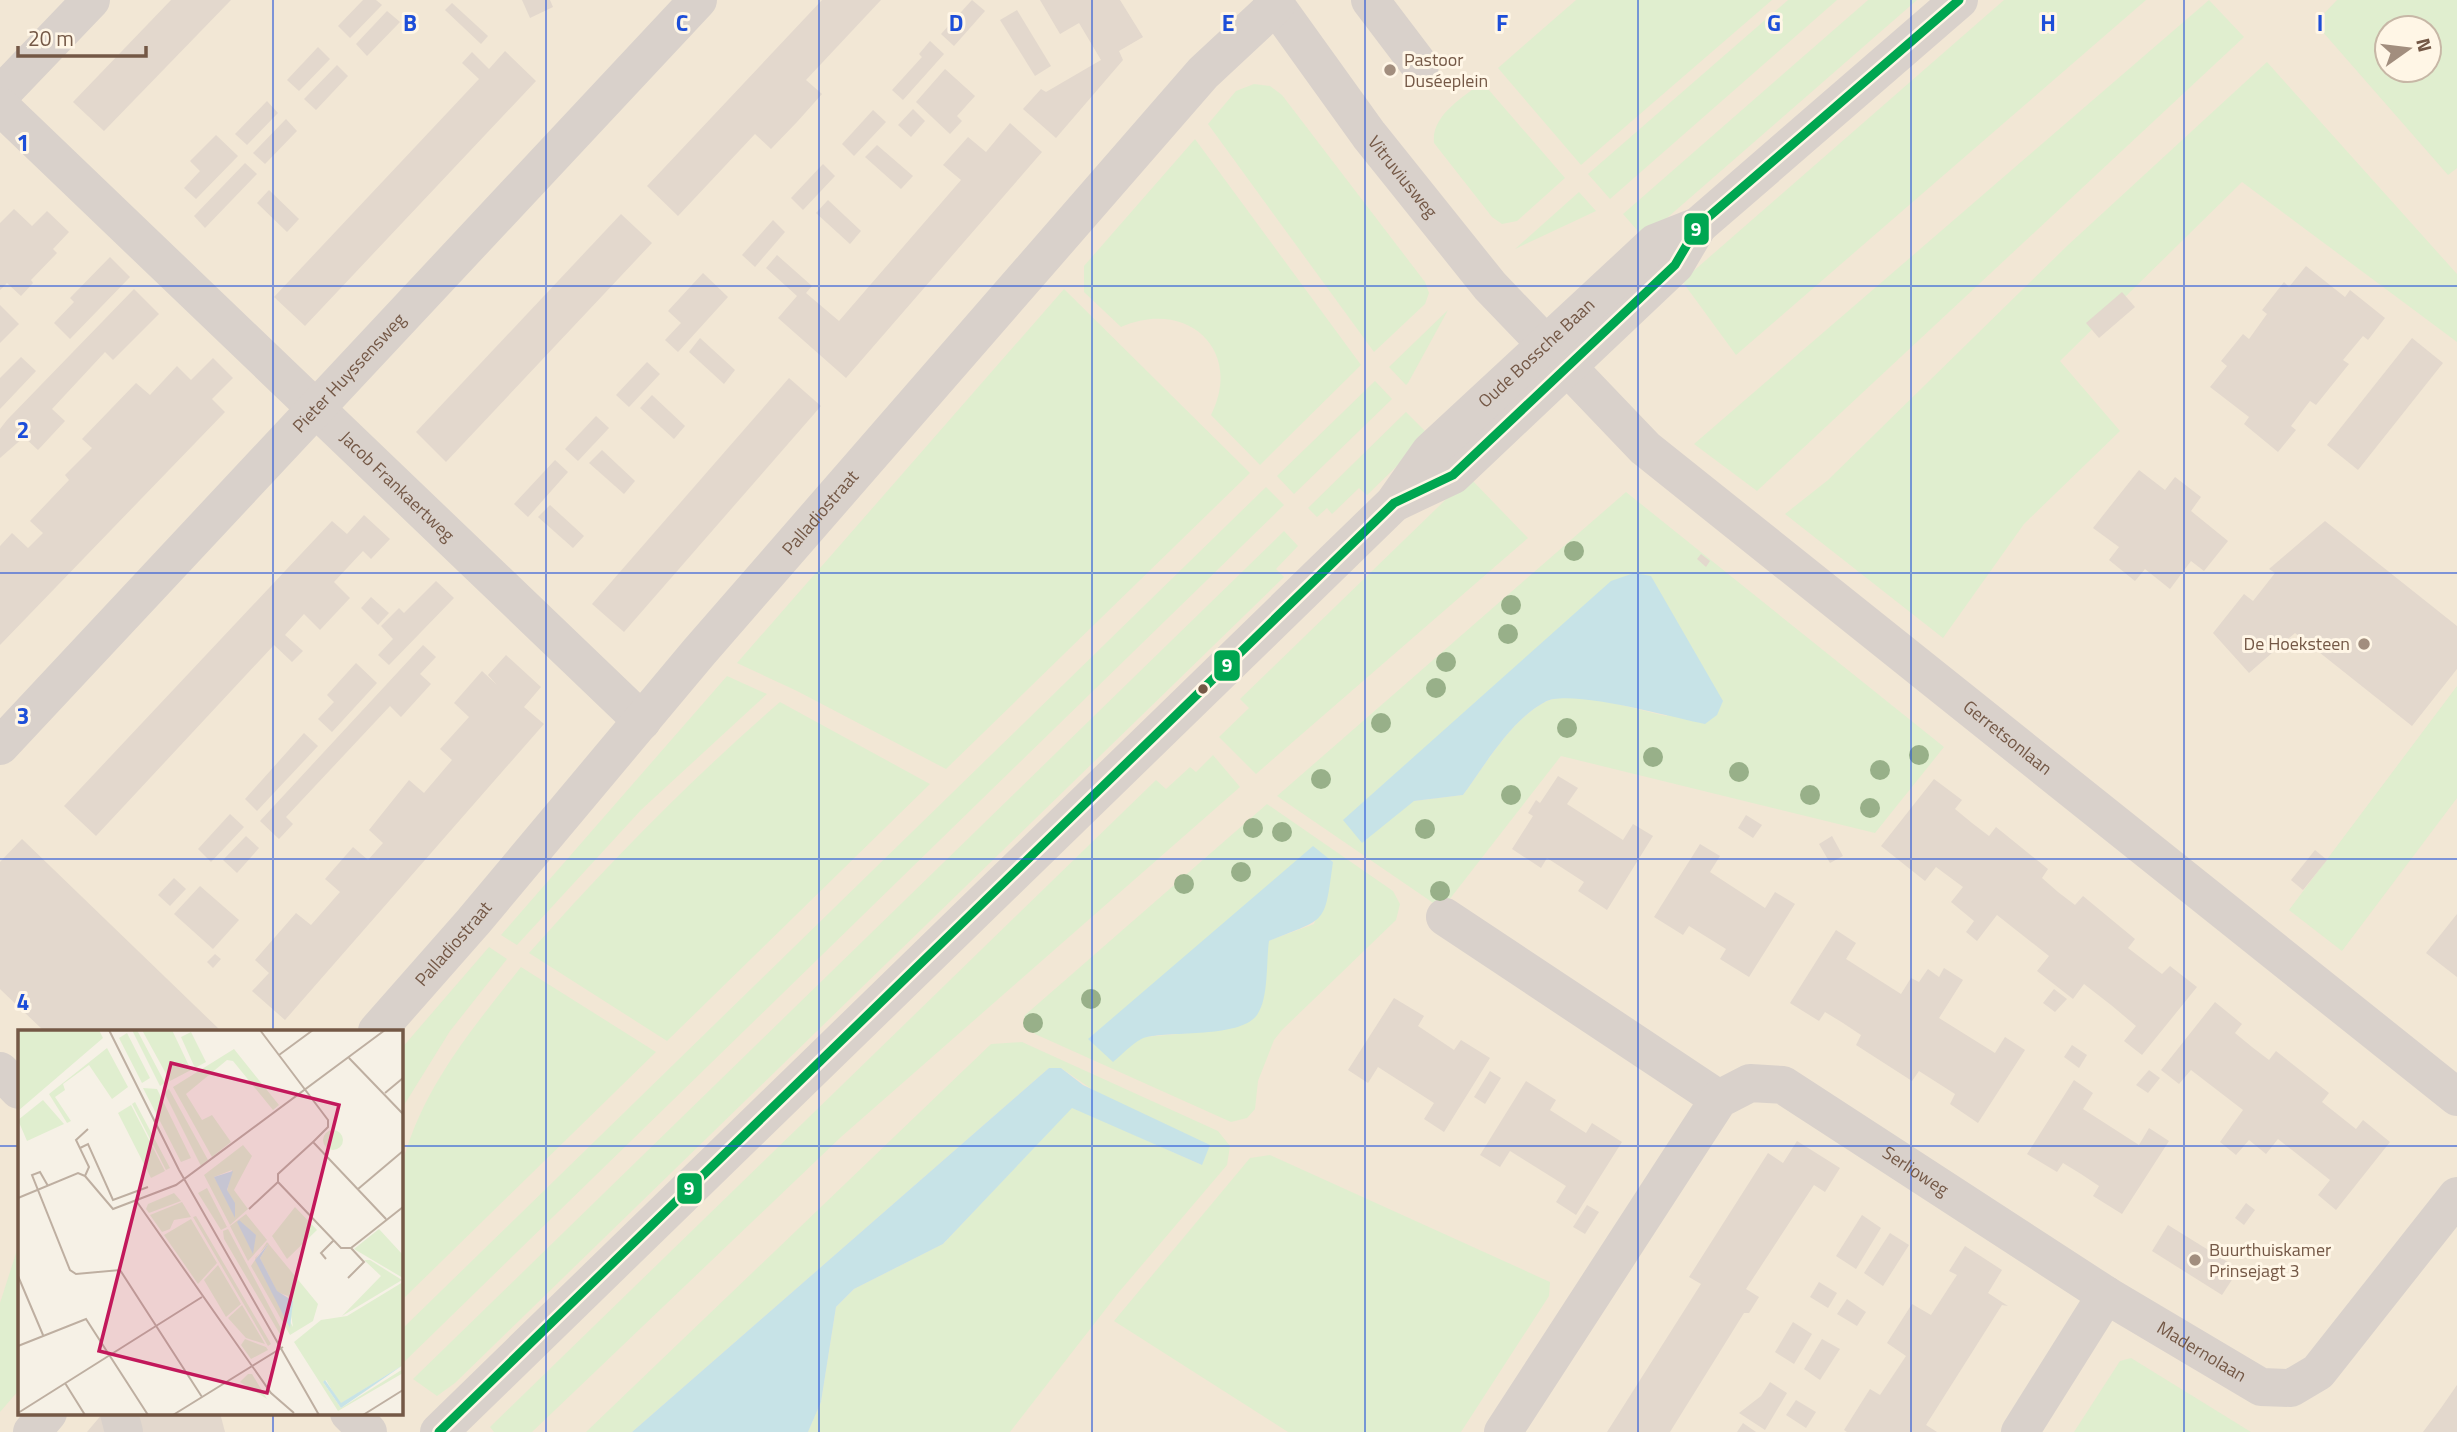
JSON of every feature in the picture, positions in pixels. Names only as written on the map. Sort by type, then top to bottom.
[{"type":"street","points":[[0,95],[91,0]]},
{"type":"street","name":"Pieter Huyssensweg","points":[[0,746],[698,0]]},
{"type":"street","points":[[1370,0],[1420,66]]},
{"type":"street","name":"Oude Bossche Baan","points":[[439,1432],[1394,503],[1453,475],[1557,357],[1675,265],[1698,226],[1959,0]]},
{"type":"street","name":"Vitruviusweg","points":[[1274,3],[1377,146],[1490,286],[1557,357]]},
{"type":"street","name":"Palladiostraat","points":[[378,1030],[473,922],[642,720],[1203,73],[1274,3]]},
{"type":"street","name":"Jacob Frankaertweg","points":[[0,106],[642,720]]},
{"type":"street","name":"Gerretsonlaan","points":[[1557,357],[1645,449],[2457,1097]]},
{"type":"street","points":[[1445,918],[1719,1099],[1503,1432]]},
{"type":"street","points":[[0,1071],[18,1089]]},
{"type":"street","name":"Serlioweg","points":[[1719,1099],[1751,1083],[1783,1085],[2106,1295]]},
{"type":"street","name":"Madernolaan","points":[[2106,1295],[2261,1387],[2291,1388],[2318,1372],[2457,1196]]},
{"type":"street","points":[[2020,1432],[2106,1295]]},
{"type":"street","points":[[32,1432],[47,1414]]},
{"type":"street","points":[[119,1414],[124,1432]]},
{"type":"street","points":[[350,1414],[368,1432]]},
{"type":"shaded area","points":[[0,0],[2457,0],[2457,1432],[0,1432]]},
{"type":"green space","points":[[1576,0],[1772,0],[1581,165],[1498,68]]},
{"type":"green space","points":[[1788,0],[1837,0],[1610,199],[1588,174]]},
{"type":"green space","points":[[1868,0],[1917,0],[1644,238],[1623,214]]},
{"type":"green space","points":[[2004,0],[2146,0],[1736,355],[1682,281]]},
{"type":"green space","points":[[2209,0],[2244,37],[1757,491],[1694,444]]},
{"type":"green space","points":[[2337,0],[2457,0],[2457,168],[2448,175],[2315,23]]},
{"type":"green space","points":[[2267,62],[2457,274],[2457,342],[2242,182],[2060,361],[2120,431],[2024,524],[1943,638],[1785,514],[1828,480],[2068,245]]},
{"type":"green space","points":[[1482,82],[1565,178],[1517,221],[1502,224],[1492,217],[1434,143],[1434,133],[1443,116]]},
{"type":"green space","points":[[1254,84],[1270,86],[1282,95],[1425,282],[1429,293],[1425,304],[1374,352],[1208,124],[1236,91]]},
{"type":"green space","points":[[1195,139],[1361,365],[1260,465],[1211,415],[1219,391],[1220,369],[1214,351],[1203,335],[1187,325],[1167,319],[1145,320],[1121,327],[1084,292],[1084,266]]},
{"type":"green space","points":[[1579,192],[1596,211],[1515,249]]},
{"type":"green space","points":[[1064,289],[1250,473],[946,769],[797,691],[737,663]]},
{"type":"green space","points":[[1448,310],[1408,383],[1406,385],[1389,367]]},
{"type":"green space","points":[[1375,381],[1392,399],[1294,494],[1277,476]]},
{"type":"green space","points":[[1406,412],[1429,435],[1367,495],[1359,488],[1332,514],[1327,508],[1317,517],[1308,508]]},
{"type":"green space","points":[[1469,477],[1528,538],[1256,774],[1219,737],[1249,708],[1240,699]]},
{"type":"green space","points":[[1266,487],[1284,505],[402,1364],[402,1329]]},
{"type":"green space","points":[[1626,492],[1944,747],[1875,833],[1561,756],[1442,909],[1277,796]],"holes":[[[1651,576],[1655,586],[1667,716],[1623,705],[1571,697],[1545,702],[1532,710],[1510,732],[1463,795],[1414,801]]]},
{"type":"green space","points":[[1284,531],[1298,546],[1276,569],[1284,577],[455,1383],[437,1396],[413,1379]]},
{"type":"green space","points":[[727,676],[767,694],[641,810],[517,945],[501,935]]},
{"type":"green space","points":[[2457,686],[2457,798],[2342,951],[2289,910]]},
{"type":"green space","points":[[780,702],[930,784],[667,1041],[529,953],[650,823]]},
{"type":"green space","points":[[1213,755],[1240,787],[841,1137],[532,1432],[494,1432],[490,1427],[1156,780],[1166,789],[1190,767],[1196,772]]},
{"type":"green space","points":[[1267,804],[1393,891],[1400,904],[1396,920],[1274,1040],[1258,1081],[1255,1109],[1247,1118],[1231,1122],[1035,1034],[1024,1016]],"holes":[[[1333,861],[1314,924],[1268,941],[1262,998],[1223,1030],[1144,1037]]]},
{"type":"green space","points":[[489,947],[507,959],[450,1031],[402,1108],[402,1048]]},
{"type":"green space","points":[[521,967],[656,1052],[402,1300],[402,1166],[410,1140],[434,1087],[484,1014]]},
{"type":"green space","points":[[1022,1042],[1218,1131],[1230,1146],[1227,1165],[1119,1292],[1010,1432],[808,1432],[821,1402],[836,1307],[854,1289],[943,1244],[1072,1107],[1202,1165],[1061,1068],[1049,1068],[632,1432],[586,1432],[991,1044]]},
{"type":"green space","points":[[1270,1155],[1550,1282],[1549,1296],[1461,1432],[1288,1432],[1114,1321],[1250,1158]]},
{"type":"green space","points":[[18,1247],[18,1391],[0,1412],[0,1303]]},
{"type":"green space","points":[[2131,1358],[2251,1432],[2074,1432],[2120,1361]]},
{"type":"water","points":[[1634,573],[1651,576],[1723,701],[1717,715],[1705,724],[1598,701],[1558,699],[1545,702],[1532,710],[1510,732],[1463,795],[1414,801],[1362,843],[1343,820],[1611,581]]},
{"type":"water","points":[[1313,846],[1333,862],[1328,898],[1320,916],[1313,922],[1269,941],[1264,999],[1257,1015],[1248,1022],[1222,1030],[1143,1038],[1113,1062],[1088,1039]]},
{"type":"water","points":[[1049,1068],[1061,1068],[1083,1085],[1210,1145],[1202,1165],[1072,1108],[943,1244],[854,1289],[836,1307],[821,1402],[808,1432],[632,1432]]},
{"type":"building","points":[[171,0],[231,0],[104,131],[73,102]]},
{"type":"building","points":[[363,0],[376,0],[382,5],[350,38],[338,26]]},
{"type":"building","points":[[522,0],[550,0],[553,7],[530,18]]},
{"type":"building","points":[[822,0],[881,0],[806,80],[822,94],[797,122],[771,149],[755,134],[678,216],[647,186]]},
{"type":"building","points":[[972,0],[985,11],[954,46],[941,34]]},
{"type":"building","points":[[1040,0],[1120,0],[1143,37],[1119,51],[1123,60],[1056,138],[1023,109],[1041,89],[1046,92],[1101,60],[1079,23],[1060,34]]},
{"type":"building","points":[[452,3],[488,36],[481,44],[445,10]]},
{"type":"building","points":[[1017,10],[1051,66],[1035,76],[1000,20]]},
{"type":"building","points":[[387,11],[400,22],[367,56],[356,44]]},
{"type":"building","points":[[930,41],[944,54],[903,100],[892,90],[922,57],[919,54]]},
{"type":"building","points":[[318,47],[330,59],[299,91],[287,80]]},
{"type":"building","points":[[505,51],[536,81],[305,326],[274,297],[479,79],[462,63],[472,52],[489,69]]},
{"type":"building","points":[[337,65],[348,76],[316,110],[304,99]]},
{"type":"building","points":[[945,69],[975,96],[957,116],[962,121],[950,134],[916,102]]},
{"type":"building","points":[[267,101],[278,113],[247,145],[235,134]]},
{"type":"building","points":[[913,109],[925,121],[911,137],[898,125]]},
{"type":"building","points":[[873,110],[886,122],[854,156],[842,144]]},
{"type":"building","points":[[286,119],[297,131],[265,164],[253,153]]},
{"type":"building","points":[[1010,123],[1042,152],[846,378],[778,318],[797,296],[766,268],[777,255],[812,286],[806,293],[839,321],[961,180],[943,165],[968,137],[986,152]]},
{"type":"building","points":[[216,135],[238,156],[196,199],[184,188],[200,171],[190,161]]},
{"type":"building","points":[[877,145],[913,176],[901,189],[865,157]]},
{"type":"building","points":[[245,163],[257,174],[205,228],[194,216]]},
{"type":"building","points":[[823,164],[835,176],[803,210],[791,198]]},
{"type":"building","points":[[269,190],[299,219],[287,232],[257,203]]},
{"type":"building","points":[[828,200],[861,231],[850,244],[816,213]]},
{"type":"building","points":[[14,209],[32,226],[47,211],[69,232],[53,249],[57,253],[31,280],[33,283],[21,296],[7,283],[0,290],[0,223]]},
{"type":"building","points":[[621,214],[652,243],[446,462],[416,432]]},
{"type":"building","points":[[773,220],[785,232],[755,267],[742,255]]},
{"type":"building","points":[[110,257],[130,277],[70,339],[54,323],[74,302],[70,298]]},
{"type":"building","points":[[2306,266],[2345,297],[2350,290],[2385,318],[2368,340],[2363,336],[2343,360],[2349,364],[2316,405],[2310,401],[2291,426],[2296,430],[2278,452],[2244,424],[2249,417],[2210,387],[2227,366],[2221,361],[2243,334],[2249,339],[2267,314],[2262,310],[2284,282],[2289,287]]},
{"type":"building","points":[[703,273],[728,297],[678,352],[665,340],[681,323],[668,311]]},
{"type":"building","points":[[134,289],[159,314],[113,360],[105,352],[52,409],[65,421],[38,450],[24,437],[0,458],[0,429],[7,420]]},
{"type":"building","points":[[2122,292],[2135,307],[2099,338],[2086,323]]},
{"type":"building","points":[[0,305],[19,324],[0,343]]},
{"type":"building","points":[[700,338],[735,370],[724,384],[689,352]]},
{"type":"building","points":[[2412,338],[2443,363],[2358,470],[2327,445]]},
{"type":"building","points":[[21,357],[36,371],[0,409],[0,378]]},
{"type":"building","points":[[213,358],[233,378],[212,399],[225,412],[0,645],[0,546],[12,533],[28,548],[43,533],[30,521],[69,480],[65,475],[92,448],[82,439],[136,383],[150,395],[177,366],[191,380]]},
{"type":"building","points":[[647,362],[660,374],[629,407],[616,395]]},
{"type":"building","points":[[789,378],[821,406],[624,632],[592,604]]},
{"type":"building","points":[[652,395],[685,426],[674,439],[640,408]]},
{"type":"building","points":[[596,416],[609,428],[578,461],[565,449]]},
{"type":"building","points":[[602,450],[635,481],[624,494],[589,463]]},
{"type":"building","points":[[555,460],[568,472],[528,517],[514,504]]},
{"type":"building","points":[[2139,470],[2165,490],[2175,477],[2201,497],[2191,511],[2228,541],[2204,571],[2191,561],[2170,589],[2145,569],[2135,581],[2109,560],[2119,547],[2093,528]]},
{"type":"building","points":[[550,505],[584,536],[573,548],[538,517]]},
{"type":"building","points":[[364,515],[390,539],[371,559],[363,551],[334,582],[350,598],[320,630],[304,614],[285,635],[303,651],[292,662],[274,645],[96,836],[64,806],[332,521],[347,534]]},
{"type":"building","points":[[2325,521],[2457,626],[2457,669],[2412,726],[2295,633],[2249,673],[2213,633],[2244,594],[2253,601],[2275,573],[2269,569]]},
{"type":"building","points":[[1701,554],[1710,561],[1706,567],[1697,559]]},
{"type":"building","points":[[436,581],[454,598],[389,665],[378,655],[393,639],[381,626],[399,608],[404,613]]},
{"type":"building","points":[[371,597],[389,613],[378,625],[361,608]]},
{"type":"building","points":[[423,645],[436,657],[420,674],[431,684],[401,717],[390,706],[286,817],[293,824],[279,839],[260,821]]},
{"type":"building","points":[[506,655],[541,687],[524,707],[544,724],[285,1020],[252,991],[269,973],[255,960],[296,913],[311,925],[340,892],[325,879],[353,847],[368,860],[383,843],[369,830],[409,780],[424,793],[452,760],[440,749],[469,717],[454,703],[482,671],[497,685],[488,675]]},
{"type":"building","points":[[356,663],[377,683],[332,732],[318,719],[334,702],[327,695]]},
{"type":"building","points":[[304,733],[318,746],[257,811],[245,799]]},
{"type":"building","points":[[1558,776],[1578,788],[1567,804],[1623,840],[1633,824],[1653,836],[1607,910],[1578,891],[1584,882],[1547,858],[1541,868],[1512,849],[1533,816],[1528,813],[1536,800],[1540,803]]},
{"type":"building","points":[[1934,779],[1962,800],[1955,809],[1972,823],[1989,836],[1996,827],[2048,869],[2042,878],[2058,892],[2075,905],[2083,896],[2135,939],[2128,948],[2162,974],[2170,966],[2197,987],[2142,1055],[2124,1041],[2136,1026],[2111,1005],[2084,984],[2073,999],[2037,971],[2049,956],[1997,915],[1977,941],[1966,932],[1974,921],[1951,902],[1963,887],[1936,867],[1925,881],[1881,846]]},
{"type":"building","points":[[230,814],[244,827],[211,862],[198,849]]},
{"type":"building","points":[[1746,815],[1762,825],[1753,838],[1738,828]]},
{"type":"building","points":[[246,836],[259,848],[237,873],[223,860]]},
{"type":"building","points":[[1832,836],[1843,856],[1830,863],[1819,844]]},
{"type":"building","points":[[22,839],[220,1030],[43,1030],[0,989],[0,862]]},
{"type":"building","points":[[1700,844],[1720,856],[1710,872],[1765,908],[1775,892],[1795,904],[1749,977],[1720,959],[1726,949],[1689,926],[1683,935],[1654,917]]},
{"type":"building","points":[[2315,850],[2327,860],[2303,890],[2291,880]]},
{"type":"building","points":[[174,878],[186,889],[170,906],[158,895]]},
{"type":"building","points":[[200,886],[239,920],[213,949],[174,914]]},
{"type":"building","points":[[2457,914],[2457,977],[2426,953]]},
{"type":"building","points":[[1836,930],[1856,943],[1846,959],[1901,994],[1911,978],[1919,982],[1928,969],[1939,977],[1944,968],[1963,980],[1939,1018],[1995,1053],[2005,1037],[2025,1050],[1978,1123],[1950,1104],[1955,1094],[1919,1071],[1912,1081],[1856,1045],[1861,1035],[1843,1023],[1825,1012],[1819,1021],[1790,1003]]},
{"type":"building","points":[[215,954],[221,959],[213,968],[207,962]]},
{"type":"building","points":[[2054,989],[2067,999],[2055,1012],[2043,1003]]},
{"type":"building","points":[[1394,998],[1424,1016],[1418,1026],[1454,1050],[1461,1040],[1490,1058],[1444,1132],[1424,1119],[1434,1103],[1378,1067],[1368,1083],[1348,1070]]},
{"type":"building","points":[[2215,1002],[2242,1024],[2235,1033],[2252,1047],[2269,1060],[2276,1051],[2329,1093],[2322,1102],[2356,1129],[2363,1120],[2390,1142],[2336,1210],[2318,1195],[2330,1180],[2278,1139],[2266,1154],[2249,1140],[2236,1155],[2220,1142],[2243,1110],[2191,1070],[2179,1084],[2161,1070]]},
{"type":"building","points":[[2072,1045],[2087,1055],[2079,1068],[2064,1057]]},
{"type":"building","points":[[2149,1070],[2160,1078],[2148,1093],[2136,1085]]},
{"type":"building","points":[[1490,1071],[1501,1078],[1485,1104],[1474,1097]]},
{"type":"building","points":[[2074,1080],[2093,1093],[2083,1109],[2139,1145],[2149,1128],[2169,1141],[2122,1214],[2093,1196],[2099,1186],[2081,1174],[2063,1163],[2057,1172],[2027,1154]]},
{"type":"building","points":[[1526,1081],[1556,1100],[1550,1110],[1586,1133],[1592,1123],[1622,1142],[1576,1215],[1556,1202],[1566,1186],[1510,1151],[1500,1167],[1480,1155]]},
{"type":"building","points":[[1797,1141],[1840,1168],[1825,1192],[1814,1185],[1746,1289],[1759,1297],[1749,1313],[1744,1313],[1670,1432],[1607,1432],[1701,1284],[1689,1277],[1768,1153],[1783,1163]]},
{"type":"building","points":[[2246,1203],[2255,1210],[2244,1225],[2235,1218]]},
{"type":"building","points":[[1587,1205],[1599,1212],[1585,1234],[1573,1227]]},
{"type":"building","points":[[1862,1215],[1881,1228],[1856,1269],[1836,1256]]},
{"type":"building","name":"Buurthuiskamer Prinsejagt 3","points":[[2168,1225],[2239,1269],[2222,1295],[2152,1251]]},
{"type":"building","points":[[1890,1233],[1909,1245],[1883,1286],[1864,1273]]},
{"type":"building","points":[[1965,1246],[2002,1270],[1988,1293],[2008,1306],[2002,1305],[1926,1425],[1937,1432],[1847,1432],[1844,1430],[1870,1389],[1880,1395],[1906,1356],[1887,1343],[1912,1304],[1931,1315],[1957,1275],[1949,1271]]},
{"type":"building","points":[[1819,1282],[1837,1293],[1828,1308],[1810,1297]]},
{"type":"building","points":[[1847,1299],[1866,1312],[1857,1326],[1837,1314]]},
{"type":"building","points":[[1793,1322],[1812,1334],[1794,1364],[1775,1352]]},
{"type":"building","points":[[1822,1339],[1840,1349],[1820,1380],[1804,1369]]},
{"type":"building","points":[[1770,1382],[1787,1393],[1765,1430],[1739,1413],[1761,1396]]},
{"type":"building","points":[[2457,1385],[2457,1432],[2423,1432],[2441,1408]]},
{"type":"building","points":[[1796,1400],[1816,1412],[1806,1428],[1786,1415]]},
{"type":"building","points":[[102,1414],[220,1414],[225,1432],[87,1432]]},
{"type":"building","points":[[1743,1423],[1756,1432],[1737,1432]]},
{"type":"transit line","name":"9","points":[[439,1432],[1394,503],[1453,475],[1675,265],[1698,226],[1959,0]]},
{"type":"place","name":"Pastoor Duséeplein","points":[[1390,70]]},
{"type":"place","name":"De Hoeksteen","points":[[2364,644]]},
{"type":"place","name":"Buurthuiskamer Prinsejagt 3","points":[[2195,1260]]}]
